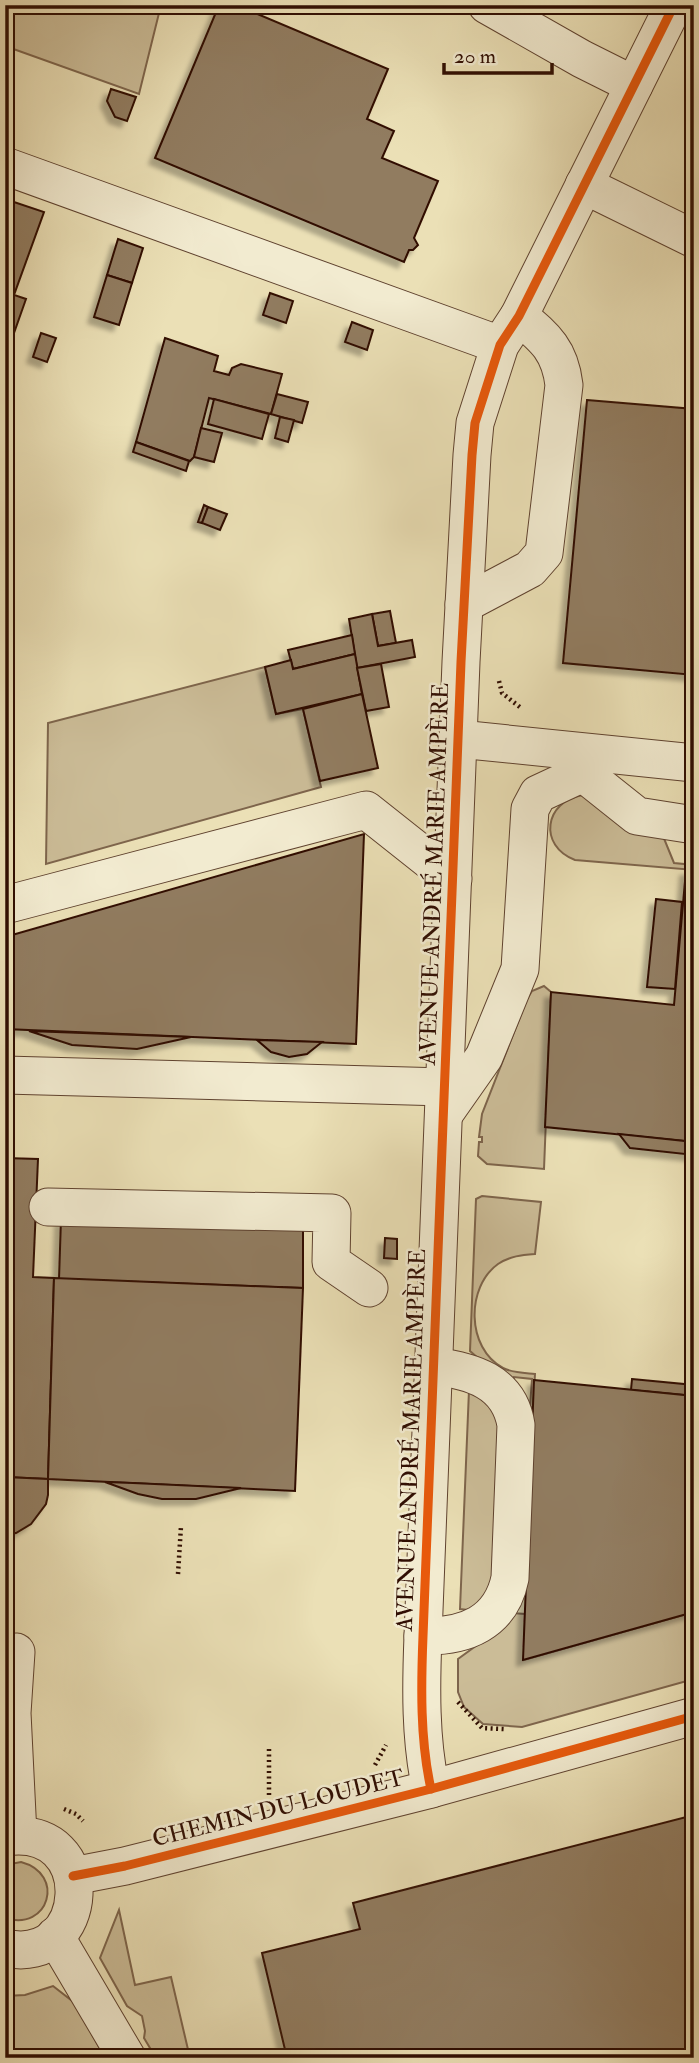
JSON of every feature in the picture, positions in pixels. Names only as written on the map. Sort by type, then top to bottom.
[{"type":"street","points":[[487,5],[634,85]]},
{"type":"street","name":"AVENUE ANDRÉ MARIE AMPÈRE","points":[[431,1789],[427,1769],[422,1678],[423,1636],[461,662],[475,423],[509,331],[674,5]]},
{"type":"street","points":[[5,166],[509,331],[545,338],[561,364],[564,385],[544,553],[530,569],[464,604]]},
{"type":"street","points":[[584,185],[694,239]]},
{"type":"street","points":[[459,739],[584,762],[694,763]]},
{"type":"street","points":[[584,762],[637,816],[694,825]]},
{"type":"street","points":[[5,1075],[444,1100],[484,1057],[520,968],[530,808],[538,794],[584,762]]},
{"type":"street","points":[[5,905],[366,810],[453,879]]},
{"type":"street","points":[[48,1207],[332,1213],[331,1262],[369,1288]]},
{"type":"street","points":[[423,1636],[443,1637],[484,1623],[500,1608],[507,1594],[510,1578],[513,1508],[516,1425],[514,1411],[505,1395],[488,1382],[464,1370],[434,1366]]},
{"type":"street","points":[[5,1948],[26,1950],[55,1936],[74,1909],[76,1892],[67,1862],[46,1842],[32,1836],[11,1836],[16,1799],[12,1713],[16,1652]]},
{"type":"street","name":"CHEMIN DU LOUDET","points":[[73,1876],[125,1866],[431,1789],[694,1716]]},
{"type":"street","points":[[55,1936],[127,2058]]},
{"type":"path","points":[[461,662],[495,664],[502,694],[529,715]]},
{"type":"path","points":[[688,1200],[690,1184]]},
{"type":"path","points":[[178,1574],[181,1526]]},
{"type":"path","points":[[457,1701],[482,1728],[509,1729]]},
{"type":"path","points":[[269,1747],[269,1799],[281,1796]]},
{"type":"path","points":[[16,1799],[43,1798],[76,1814],[85,1822]]},
{"type":"shaded area","points":[[5,5],[161,5],[139,94],[5,46]]},
{"type":"shaded area","points":[[265,667],[276,714],[303,709],[321,787],[46,864],[48,723]]},
{"type":"shaded area","points":[[583,795],[663,836],[674,863],[694,865],[694,870],[575,860],[563,853],[555,845],[551,835],[554,815],[560,806],[570,799]]},
{"type":"shaded area","points":[[544,986],[551,992],[544,1169],[487,1164],[478,1156],[479,1142],[482,1142],[482,1137],[479,1137],[482,1114],[527,999],[532,991]]},
{"type":"shaded area","points":[[482,1196],[541,1202],[535,1254],[507,1259],[488,1274],[480,1287],[475,1317],[482,1347],[491,1359],[507,1370],[535,1374],[533,1408],[530,1407],[532,1379],[514,1377],[512,1388],[470,1351],[476,1199]]},
{"type":"shaded area","points":[[469,1390],[503,1412],[491,1596],[468,1610],[460,1609]]},
{"type":"shaded area","points":[[694,1612],[694,1679],[522,1727],[483,1724],[464,1707],[458,1692],[458,1659],[495,1632],[512,1613],[525,1614],[524,1660]]},
{"type":"shaded area","points":[[21,1862],[35,1868],[44,1878],[46,1900],[41,1910],[32,1917],[20,1920],[5,1918],[5,1865]]},
{"type":"shaded area","points":[[119,1910],[135,1985],[171,1977],[190,2058],[156,2058],[144,2038],[142,2016],[127,2006],[100,1958]]},
{"type":"shaded area","points":[[53,1986],[76,2004],[105,2058],[30,2058],[19,2051],[12,2058],[5,2058],[5,1996],[25,1995]]},
{"type":"building","points":[[219,5],[236,5],[388,69],[367,119],[394,131],[382,158],[438,181],[414,238],[418,245],[409,250],[404,262],[155,158]]},
{"type":"building","points":[[111,89],[136,97],[127,121],[115,117],[107,101]]},
{"type":"building","points":[[5,199],[44,212],[14,295],[26,299],[8,350],[5,349]]},
{"type":"building","points":[[118,239],[143,248],[132,283],[107,275]]},
{"type":"building","points":[[107,275],[132,283],[119,325],[94,317]]},
{"type":"building","points":[[270,293],[293,301],[286,323],[263,315]]},
{"type":"building","points":[[352,322],[373,330],[367,350],[345,342]]},
{"type":"building","points":[[41,333],[56,338],[47,362],[33,357]]},
{"type":"building","points":[[165,338],[218,356],[214,371],[229,375],[232,368],[241,364],[282,374],[271,414],[209,398],[194,457],[190,461],[136,442]]},
{"type":"building","points":[[277,394],[308,402],[302,423],[271,414]]},
{"type":"building","points":[[214,399],[269,414],[262,439],[208,424]]},
{"type":"building","points":[[587,400],[694,409],[694,675],[563,663]]},
{"type":"building","points":[[280,417],[294,420],[288,442],[275,438]]},
{"type":"building","points":[[201,428],[222,433],[214,462],[194,457]]},
{"type":"building","points":[[136,442],[189,461],[186,471],[133,452]]},
{"type":"building","points":[[204,505],[208,507],[202,523],[198,522]]},
{"type":"building","points":[[208,507],[227,514],[220,530],[202,523]]},
{"type":"building","points":[[390,611],[396,643],[378,646],[372,614]]},
{"type":"building","points":[[372,614],[378,646],[412,640],[415,657],[357,668],[349,619]]},
{"type":"building","points":[[352,635],[355,654],[293,669],[288,650]]},
{"type":"building","points":[[355,654],[362,694],[276,714],[265,667],[291,660],[293,669]]},
{"type":"building","points":[[381,664],[389,707],[366,711],[357,668]]},
{"type":"building","points":[[362,694],[378,768],[320,781],[303,709]]},
{"type":"building","points":[[364,834],[356,1044],[5,1029],[5,937]]},
{"type":"building","points":[[686,870],[694,870],[694,1142],[545,1127],[551,992],[674,1005]]},
{"type":"building","points":[[656,899],[682,902],[675,989],[647,987]]},
{"type":"building","points":[[29,1031],[191,1037],[137,1049],[72,1045]]},
{"type":"building","points":[[257,1040],[322,1042],[307,1054],[289,1057],[271,1052]]},
{"type":"building","points":[[619,1134],[694,1142],[694,1155],[630,1148]]},
{"type":"building","points":[[5,1158],[38,1159],[33,1277],[54,1278],[48,1479],[5,1477]]},
{"type":"building","points":[[61,1219],[303,1226],[303,1288],[59,1279]]},
{"type":"building","points":[[385,1238],[397,1239],[397,1259],[384,1258]]},
{"type":"building","points":[[54,1278],[303,1288],[295,1491],[48,1479]]},
{"type":"building","points":[[632,1379],[694,1385],[694,1396],[631,1390]]},
{"type":"building","points":[[534,1380],[694,1396],[694,1612],[523,1660]]},
{"type":"building","points":[[5,1477],[48,1479],[48,1495],[46,1504],[31,1524],[16,1533],[5,1535]]},
{"type":"building","points":[[105,1482],[241,1488],[196,1499],[162,1499]]},
{"type":"building","points":[[694,1815],[694,2058],[287,2058],[262,1953],[360,1929],[353,1903]]},
{"type":"cycle path","points":[[431,1789],[423,1732],[422,1655],[461,662],[475,423],[500,345],[519,316],[674,5]]},
{"type":"cycle path","points":[[73,1876],[125,1866],[431,1789],[694,1716]]}]
